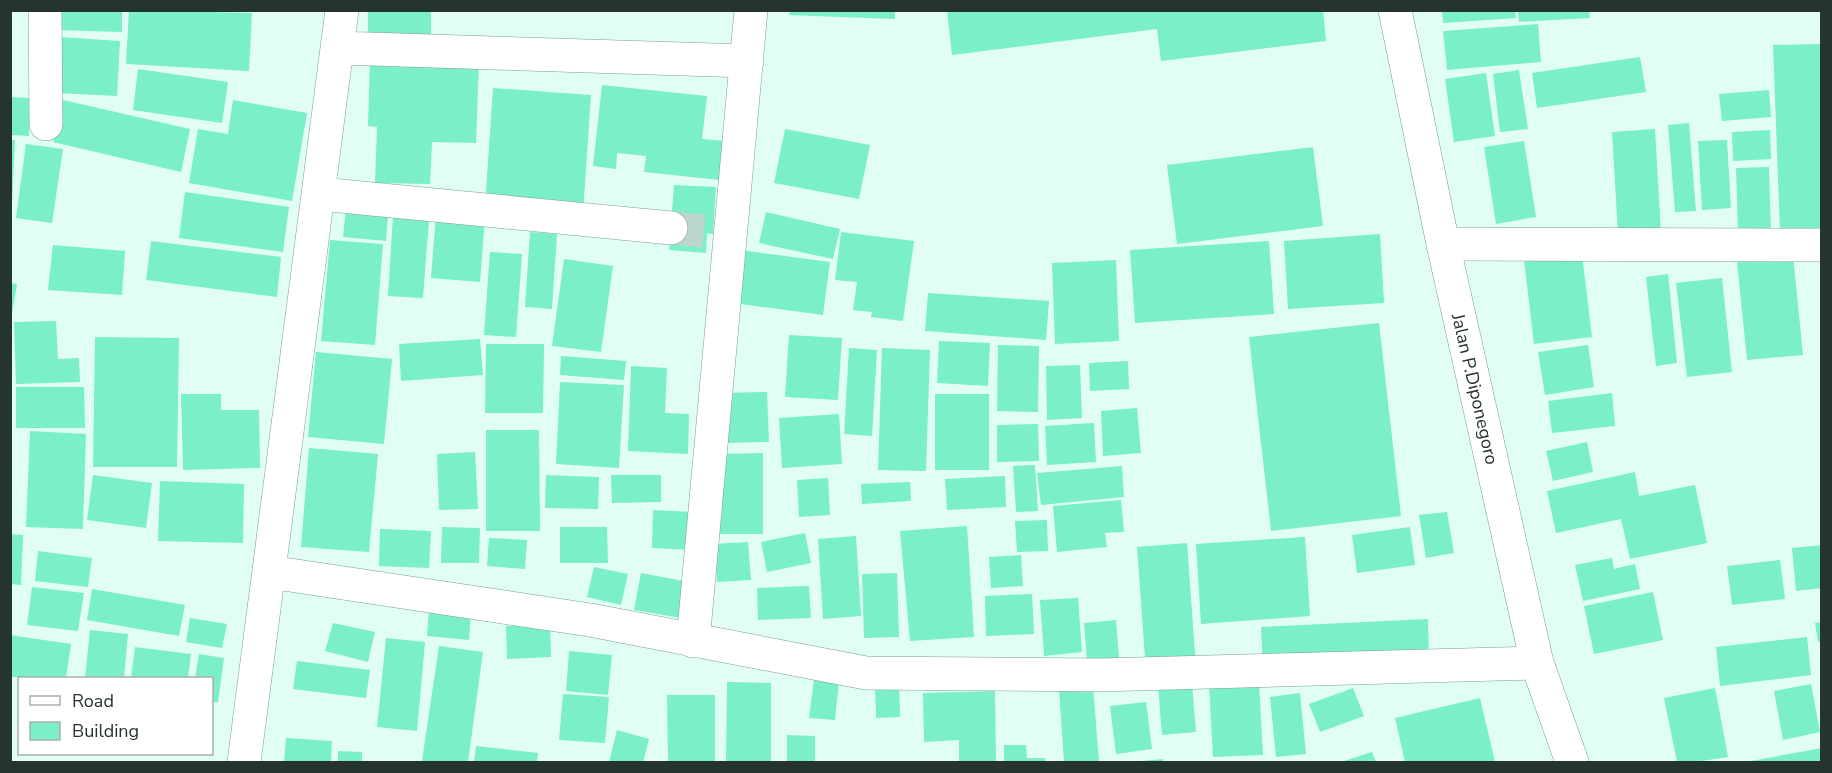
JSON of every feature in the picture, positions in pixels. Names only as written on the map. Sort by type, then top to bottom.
[{"type":"street","points":[[45,10],[46,124]]},
{"type":"street","points":[[244,762],[320,194],[342,10]]},
{"type":"street","points":[[693,641],[722,232],[747,61],[751,10]]},
{"type":"street","name":"Jalan P.Diponegoro","points":[[1395,10],[1443,244],[1538,663],[1572,762]]},
{"type":"street","points":[[339,48],[747,61]]},
{"type":"street","points":[[320,194],[671,228]]},
{"type":"street","points":[[1443,244],[1821,245]]},
{"type":"street","points":[[270,572],[590,620],[866,673],[1100,675],[1538,663]]},
{"type":"building","points":[[54,10],[122,10],[122,32],[54,30]]},
{"type":"building","points":[[129,10],[252,13],[249,71],[126,64]]},
{"type":"building","points":[[368,10],[431,10],[431,41],[368,42]]},
{"type":"building","points":[[790,10],[895,10],[895,19],[789,15]]},
{"type":"building","points":[[947,10],[1323,10],[1326,41],[1161,61],[1157,29],[952,55]]},
{"type":"building","points":[[1442,10],[1515,10],[1516,18],[1443,23]]},
{"type":"building","points":[[1518,10],[1589,10],[1590,18],[1519,22]]},
{"type":"building","points":[[1538,24],[1541,62],[1447,70],[1443,31]]},
{"type":"building","points":[[60,37],[120,41],[117,96],[57,93]]},
{"type":"building","points":[[1822,44],[1822,230],[1780,232],[1773,45]]},
{"type":"building","points":[[1640,57],[1646,92],[1537,108],[1532,73]]},
{"type":"building","points":[[370,58],[479,61],[476,143],[432,142],[430,184],[375,183],[377,127],[368,126]]},
{"type":"building","points":[[138,69],[228,82],[222,123],[133,110]]},
{"type":"building","points":[[1519,70],[1528,129],[1500,132],[1493,74]]},
{"type":"building","points":[[1486,73],[1495,136],[1454,142],[1445,79]]},
{"type":"building","points":[[602,85],[707,96],[702,139],[725,141],[720,180],[644,172],[646,156],[617,153],[616,169],[593,166]]},
{"type":"building","points":[[493,88],[591,95],[583,213],[485,206]]},
{"type":"building","points":[[1769,90],[1771,117],[1722,121],[1719,94]]},
{"type":"building","points":[[10,97],[30,98],[29,136],[10,135]]},
{"type":"building","points":[[63,100],[190,129],[181,172],[53,142]]},
{"type":"building","points":[[233,100],[307,113],[292,201],[189,183],[198,129],[228,134]]},
{"type":"building","points":[[1689,123],[1696,211],[1675,212],[1668,125]]},
{"type":"building","points":[[785,129],[870,145],[859,199],[774,183]]},
{"type":"building","points":[[1655,129],[1661,233],[1618,235],[1612,132]]},
{"type":"building","points":[[1770,130],[1771,159],[1733,161],[1732,132]]},
{"type":"building","points":[[10,140],[15,140],[12,202],[10,202]]},
{"type":"building","points":[[1727,140],[1731,208],[1702,210],[1698,141]]},
{"type":"building","points":[[1524,141],[1536,217],[1496,224],[1484,147]]},
{"type":"building","points":[[26,144],[63,149],[52,223],[16,218]]},
{"type":"building","points":[[1313,147],[1323,226],[1177,244],[1167,165]]},
{"type":"building","points":[[1769,167],[1771,232],[1738,233],[1736,168]]},
{"type":"building","points":[[674,185],[716,187],[713,234],[707,233],[706,253],[669,250]]},
{"type":"building","points":[[185,192],[289,207],[283,252],[179,238]]},
{"type":"building","points":[[347,199],[389,202],[386,241],[343,237]]},
{"type":"building","points":[[766,212],[840,229],[833,259],[759,243]]},
{"type":"building","points":[[436,215],[485,219],[480,282],[431,278]]},
{"type":"building","points":[[393,216],[429,219],[423,298],[388,296]]},
{"type":"building","points":[[530,232],[557,234],[552,309],[525,307]]},
{"type":"building","points":[[841,232],[914,241],[903,321],[871,317],[872,312],[853,310],[857,282],[835,280]]},
{"type":"building","points":[[1380,234],[1384,303],[1288,309],[1284,241]]},
{"type":"building","points":[[330,240],[383,244],[375,345],[321,341]]},
{"type":"building","points":[[151,241],[281,257],[277,297],[146,280]]},
{"type":"building","points":[[1269,241],[1274,314],[1135,323],[1130,250]]},
{"type":"building","points":[[53,245],[125,251],[122,295],[48,290]]},
{"type":"building","points":[[740,250],[830,262],[823,315],[733,303]]},
{"type":"building","points":[[490,252],[522,254],[516,337],[484,335]]},
{"type":"building","points":[[1582,254],[1592,337],[1534,344],[1524,260]]},
{"type":"building","points":[[1793,255],[1803,355],[1747,360],[1737,262]]},
{"type":"building","points":[[564,259],[613,266],[601,352],[552,346]]},
{"type":"building","points":[[1116,260],[1119,341],[1055,344],[1052,263]]},
{"type":"building","points":[[1668,274],[1677,363],[1656,366],[1646,277]]},
{"type":"building","points":[[1722,278],[1732,372],[1687,377],[1676,283]]},
{"type":"building","points":[[10,283],[17,284],[12,313],[10,313]]},
{"type":"building","points":[[928,293],[1049,301],[1046,340],[925,331]]},
{"type":"building","points":[[56,321],[58,359],[79,358],[80,382],[16,384],[14,322]]},
{"type":"building","points":[[1379,323],[1401,516],[1271,531],[1249,337]]},
{"type":"building","points":[[789,335],[842,338],[838,400],[785,397]]},
{"type":"building","points":[[95,337],[179,338],[177,467],[93,467]]},
{"type":"building","points":[[480,339],[483,375],[401,381],[399,344]]},
{"type":"building","points":[[939,341],[990,343],[988,386],[937,383]]},
{"type":"building","points":[[486,344],[544,344],[543,413],[485,413]]},
{"type":"building","points":[[998,345],[1039,346],[1038,412],[997,411]]},
{"type":"building","points":[[1588,345],[1594,387],[1545,395],[1538,352]]},
{"type":"building","points":[[849,348],[877,350],[872,436],[844,434]]},
{"type":"building","points":[[882,348],[930,350],[926,471],[878,470]]},
{"type":"building","points":[[316,352],[392,359],[384,444],[308,437]]},
{"type":"building","points":[[561,356],[626,361],[624,380],[560,375]]},
{"type":"building","points":[[1128,361],[1129,389],[1090,391],[1089,363]]},
{"type":"building","points":[[1080,365],[1082,418],[1047,420],[1046,366]]},
{"type":"building","points":[[631,366],[667,368],[665,413],[689,414],[688,454],[628,451]]},
{"type":"building","points":[[560,382],[624,385],[619,468],[556,464]]},
{"type":"building","points":[[16,387],[84,387],[85,428],[16,428]]},
{"type":"building","points":[[767,392],[769,442],[722,443],[720,393]]},
{"type":"building","points":[[1612,393],[1615,426],[1552,433],[1548,401]]},
{"type":"building","points":[[181,394],[221,394],[221,410],[259,410],[260,468],[183,470]]},
{"type":"building","points":[[935,394],[989,394],[989,470],[935,470]]},
{"type":"building","points":[[1137,408],[1141,453],[1103,456],[1101,411]]},
{"type":"building","points":[[839,414],[842,464],[782,468],[779,418]]},
{"type":"building","points":[[1094,423],[1096,462],[1047,465],[1045,426]]},
{"type":"building","points":[[1038,424],[1039,461],[997,462],[997,425]]},
{"type":"building","points":[[486,430],[539,430],[540,531],[486,531]]},
{"type":"building","points":[[30,431],[86,434],[83,529],[26,527]]},
{"type":"building","points":[[1587,442],[1593,472],[1553,481],[1546,451]]},
{"type":"building","points":[[309,448],[378,454],[369,552],[301,547]]},
{"type":"building","points":[[475,452],[478,509],[439,510],[437,454]]},
{"type":"building","points":[[763,453],[763,534],[720,534],[719,454]]},
{"type":"building","points":[[1035,465],[1038,511],[1016,512],[1013,466]]},
{"type":"building","points":[[1122,466],[1124,497],[1041,505],[1037,473]]},
{"type":"building","points":[[1635,472],[1639,496],[1695,485],[1707,543],[1630,559],[1621,519],[1556,533],[1547,491]]},
{"type":"building","points":[[93,475],[152,483],[146,528],[87,520]]},
{"type":"building","points":[[546,475],[599,477],[598,509],[545,508]]},
{"type":"building","points":[[611,475],[661,475],[661,502],[612,503]]},
{"type":"building","points":[[1005,476],[1006,507],[947,510],[945,479]]},
{"type":"building","points":[[828,478],[830,515],[799,517],[797,480]]},
{"type":"building","points":[[160,481],[244,484],[243,543],[158,541]]},
{"type":"building","points":[[910,482],[911,501],[862,504],[861,484]]},
{"type":"building","points":[[1121,500],[1124,532],[1105,533],[1107,547],[1057,552],[1053,506]]},
{"type":"building","points":[[653,510],[692,512],[691,550],[652,548]]},
{"type":"building","points":[[1447,512],[1454,553],[1426,558],[1419,515]]},
{"type":"building","points":[[1047,520],[1048,551],[1017,552],[1015,521]]},
{"type":"building","points":[[967,526],[974,637],[910,641],[900,531]]},
{"type":"building","points":[[442,527],[480,528],[479,563],[441,563]]},
{"type":"building","points":[[560,527],[607,527],[608,563],[560,563]]},
{"type":"building","points":[[1410,527],[1415,565],[1357,573],[1352,535]]},
{"type":"building","points":[[380,529],[431,531],[429,568],[379,566]]},
{"type":"building","points":[[805,533],[811,563],[767,572],[761,542]]},
{"type":"building","points":[[10,534],[23,535],[21,585],[10,584]]},
{"type":"building","points":[[856,536],[861,616],[823,619],[818,539]]},
{"type":"building","points":[[1305,537],[1310,616],[1201,624],[1196,544]]},
{"type":"building","points":[[489,538],[527,540],[525,569],[487,566]]},
{"type":"building","points":[[748,542],[751,580],[717,582],[714,544]]},
{"type":"building","points":[[1187,543],[1196,668],[1146,672],[1137,547]]},
{"type":"building","points":[[1822,545],[1822,588],[1796,591],[1792,548]]},
{"type":"building","points":[[38,551],[92,558],[88,587],[35,581]]},
{"type":"building","points":[[1021,555],[1023,586],[991,588],[989,557]]},
{"type":"building","points":[[1612,558],[1614,569],[1635,564],[1640,589],[1583,601],[1575,565]]},
{"type":"building","points":[[1780,560],[1785,599],[1732,605],[1727,566]]},
{"type":"building","points":[[594,567],[628,574],[621,605],[587,597]]},
{"type":"building","points":[[641,573],[694,583],[687,619],[634,610]]},
{"type":"building","points":[[897,573],[899,637],[864,638],[862,574]]},
{"type":"building","points":[[809,586],[811,618],[758,620],[757,588]]},
{"type":"building","points":[[32,587],[84,593],[78,631],[27,625]]},
{"type":"building","points":[[92,589],[185,605],[179,636],[87,620]]},
{"type":"building","points":[[1653,592],[1663,640],[1594,654],[1584,606]]},
{"type":"building","points":[[1032,594],[1034,634],[986,636],[985,596]]},
{"type":"building","points":[[1078,598],[1082,652],[1044,656],[1040,600]]},
{"type":"building","points":[[429,609],[471,612],[469,640],[427,636]]},
{"type":"building","points":[[190,618],[227,624],[222,648],[186,642]]},
{"type":"building","points":[[1428,619],[1429,661],[1263,668],[1261,627]]},
{"type":"building","points":[[1116,620],[1120,671],[1088,673],[1084,623]]},
{"type":"building","points":[[1822,622],[1822,641],[1818,642],[1815,623]]},
{"type":"building","points":[[333,623],[375,632],[368,662],[325,651]]},
{"type":"building","points":[[550,624],[551,657],[507,659],[506,626]]},
{"type":"building","points":[[90,630],[128,634],[124,677],[85,677]]},
{"type":"building","points":[[10,635],[71,644],[66,677],[10,677]]},
{"type":"building","points":[[1807,637],[1811,675],[1720,686],[1716,647]]},
{"type":"building","points":[[386,638],[425,642],[417,731],[377,727]]},
{"type":"building","points":[[439,646],[483,652],[468,762],[422,761]]},
{"type":"building","points":[[135,647],[191,654],[188,677],[131,677]]},
{"type":"building","points":[[569,651],[612,655],[608,695],[566,691]]},
{"type":"building","points":[[199,654],[224,658],[218,702],[213,702],[213,677],[195,677]]},
{"type":"building","points":[[297,661],[370,670],[366,698],[293,689]]},
{"type":"building","points":[[814,679],[839,682],[835,720],[809,718]]},
{"type":"building","points":[[875,681],[899,681],[900,717],[876,718]]},
{"type":"building","points":[[727,682],[771,683],[771,762],[726,762]]},
{"type":"building","points":[[1192,683],[1196,732],[1162,735],[1158,686]]},
{"type":"building","points":[[1259,683],[1263,755],[1213,757],[1209,685]]},
{"type":"building","points":[[1811,684],[1820,732],[1783,740],[1774,691]]},
{"type":"building","points":[[1093,686],[1099,762],[1064,762],[1059,689]]},
{"type":"building","points":[[1353,688],[1364,716],[1320,732],[1309,704]]},
{"type":"building","points":[[1715,688],[1728,757],[1677,762],[1664,698]]},
{"type":"building","points":[[995,691],[996,762],[959,762],[959,740],[924,742],[923,693]]},
{"type":"building","points":[[1300,693],[1306,754],[1276,757],[1270,697]]},
{"type":"building","points":[[563,694],[609,697],[605,743],[559,740]]},
{"type":"building","points":[[667,695],[715,695],[715,762],[668,762]]},
{"type":"building","points":[[1480,698],[1495,762],[1405,762],[1395,718]]},
{"type":"building","points":[[1146,702],[1152,749],[1116,754],[1110,706]]},
{"type":"building","points":[[617,730],[649,739],[643,762],[609,762]]},
{"type":"building","points":[[787,735],[815,736],[815,762],[787,762]]},
{"type":"building","points":[[286,738],[332,741],[331,762],[284,762]]},
{"type":"building","points":[[1004,745],[1026,745],[1027,758],[1045,758],[1045,762],[1004,762]]},
{"type":"building","points":[[476,746],[538,753],[537,762],[474,762]]},
{"type":"building","points":[[1822,748],[1822,762],[1751,762],[1751,761]]},
{"type":"building","points":[[338,751],[362,752],[362,762],[338,762]]},
{"type":"building","points":[[1372,752],[1376,762],[1341,762]]},
{"type":"building","points":[[1163,759],[1163,762],[1141,762],[1141,761]]},
{"type":"tunnel","points":[[671,228],[713,232]]}]
